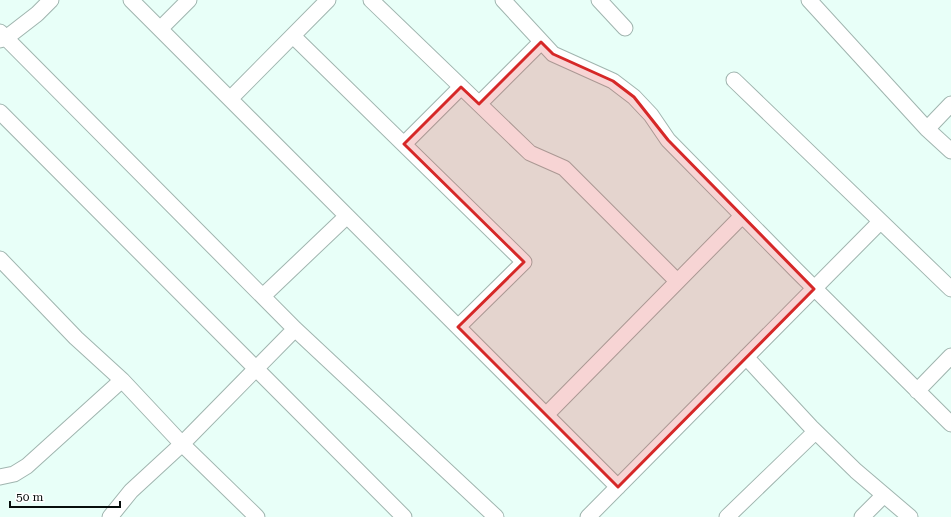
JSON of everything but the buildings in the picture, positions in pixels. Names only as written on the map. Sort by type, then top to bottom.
[{"type":"street","points":[[51,0],[37,14],[2,37],[295,329],[496,517]]},
{"type":"street","points":[[131,0],[618,487]]},
{"type":"street","points":[[160,29],[189,0]]},
{"type":"street","points":[[230,99],[328,0]]},
{"type":"street","points":[[371,0],[530,153],[564,168],[677,281]]},
{"type":"street","points":[[503,0],[553,54],[613,81],[634,97],[651,115],[668,140],[814,289],[951,424]]},
{"type":"street","points":[[599,0],[625,28]]},
{"type":"street","points":[[809,0],[927,129],[951,151]]},
{"type":"street","points":[[293,36],[524,262],[458,327]]},
{"type":"street","points":[[479,104],[541,42]]},
{"type":"street","points":[[734,80],[951,289]]},
{"type":"street","points":[[404,144],[461,87]]},
{"type":"street","points":[[927,129],[951,104]]},
{"type":"street","points":[[0,112],[404,517]]},
{"type":"street","points":[[263,296],[347,216]]},
{"type":"street","points":[[546,415],[742,216]]},
{"type":"street","points":[[588,517],[880,222]]},
{"type":"street","points":[[0,259],[76,338],[122,380],[182,444],[257,517]]},
{"type":"street","points":[[110,517],[131,491],[182,444],[295,329]]},
{"type":"street","points":[[917,391],[951,356]]},
{"type":"street","points":[[746,358],[815,432],[910,517]]},
{"type":"street","points":[[0,477],[14,474],[27,466],[122,380]]},
{"type":"street","points":[[727,517],[815,432]]},
{"type":"street","points":[[862,517],[884,495]]},
{"type":"highlighted area","points":[[541,42],[553,54],[613,81],[634,97],[668,140],[814,289],[618,487],[458,327],[524,262],[404,144],[461,87],[479,104]]}]
